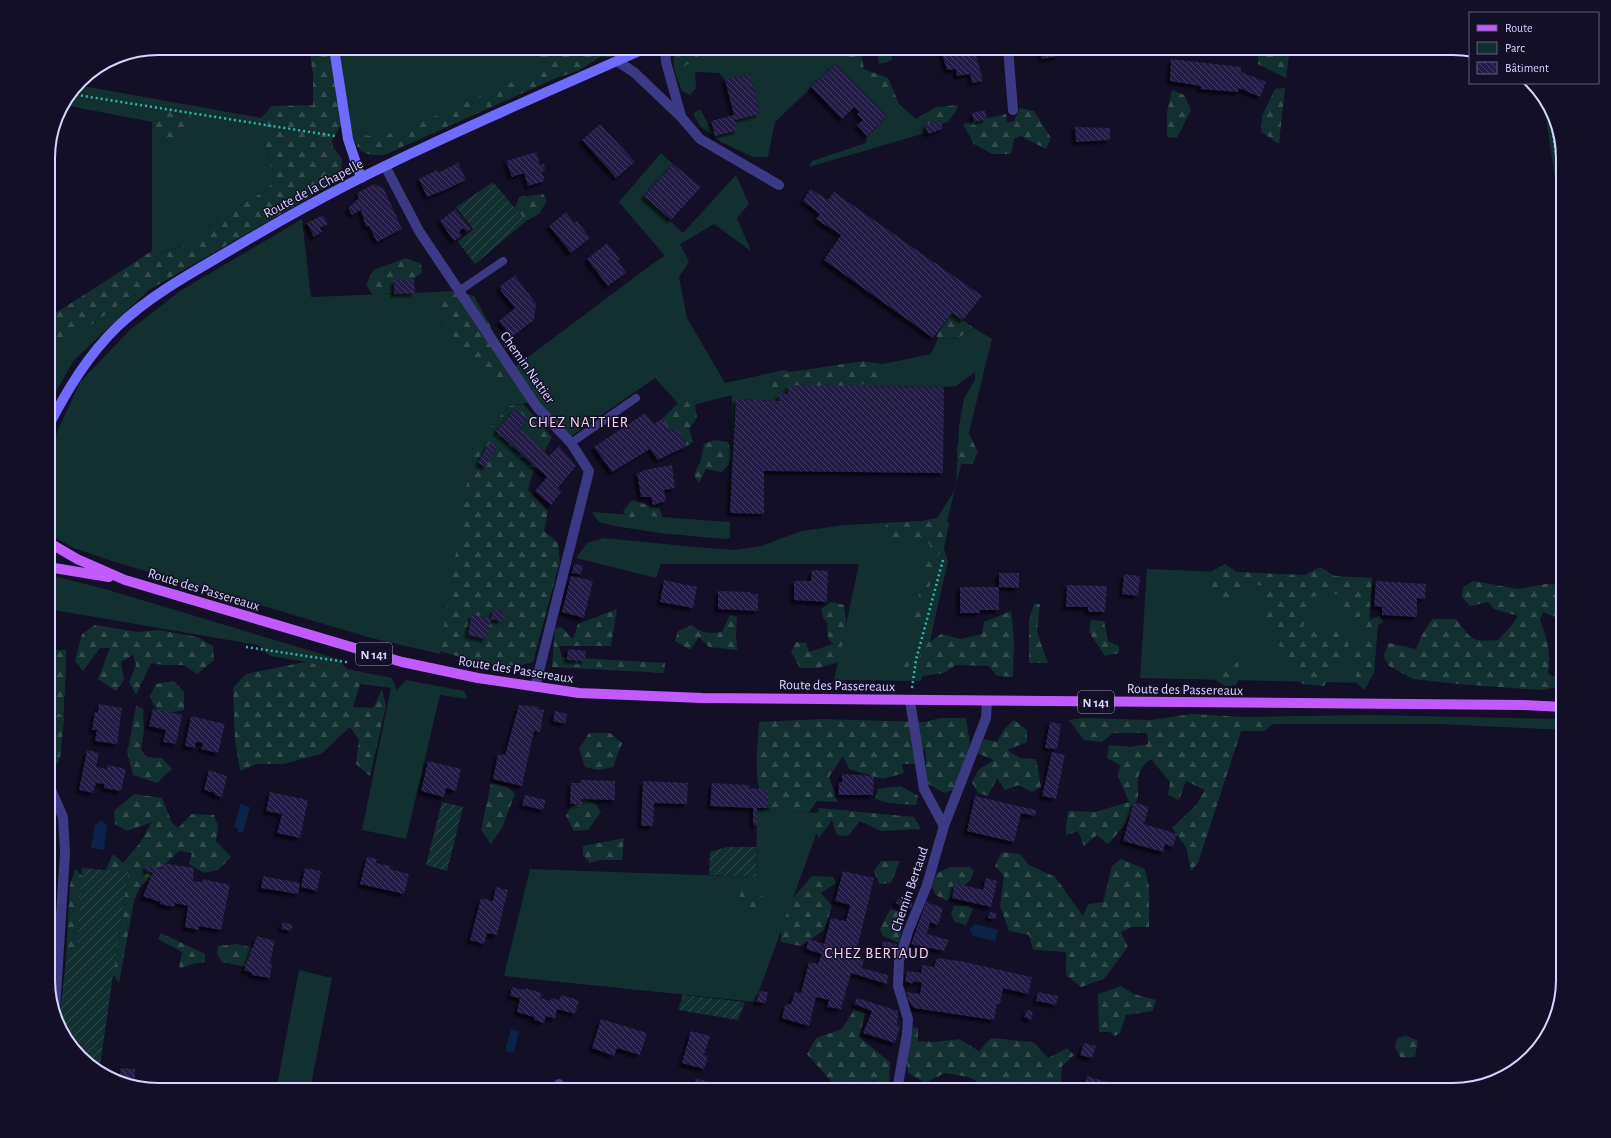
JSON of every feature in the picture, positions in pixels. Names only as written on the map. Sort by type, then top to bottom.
[{"type":"main road","points":[[335,55],[348,139],[361,178]]},
{"type":"main road","name":"Route de la Chapelle","points":[[55,414],[74,380],[93,353],[118,326],[150,298],[290,215],[361,178],[630,55]]},
{"type":"main road","name":"Route des Passereaux","points":[[55,546],[77,559],[125,580]]},
{"type":"main road","name":"Route des Passereaux","points":[[55,568],[125,580],[402,662],[486,679],[579,693],[629,696],[910,701],[1523,705],[1556,707]]},
{"type":"street","points":[[666,55],[666,62],[682,118]]},
{"type":"street","points":[[1009,55],[1013,110]]},
{"type":"street","points":[[617,61],[635,73],[682,118],[700,139],[778,185]]},
{"type":"street","name":"Chemin Nattier","points":[[385,166],[419,231],[459,292],[537,407],[571,443],[589,471],[535,687]]},
{"type":"street","points":[[910,701],[924,789],[944,826]]},
{"type":"street","name":"Chemin Bertaud","points":[[898,1083],[908,1019],[898,986],[899,961],[908,932],[927,885],[944,826],[986,718],[987,701]]},
{"type":"street","points":[[55,800],[62,817],[65,854],[56,994]]},
{"type":"lane","points":[[459,292],[502,261]]},
{"type":"lane","points":[[571,443],[636,398]]},
{"type":"path","points":[[76,95],[348,139]]},
{"type":"path","points":[[1554,139],[1555,150]]},
{"type":"path","points":[[910,701],[916,660],[943,560]]},
{"type":"path","points":[[246,647],[346,662],[350,647]]},
{"type":"green space","points":[[310,55],[341,55],[344,91],[348,113],[332,140],[333,147],[342,159],[341,175],[319,192],[149,290],[131,296],[55,350],[55,313],[152,251],[158,254],[194,243],[221,214],[266,191],[275,179],[261,135],[261,118],[272,106],[313,105],[313,75]]},
{"type":"green space","points":[[342,55],[557,55],[556,78],[384,155],[372,155],[366,153],[360,150],[355,142],[348,117]]},
{"type":"green space","points":[[538,55],[621,55],[600,57],[578,71],[556,78],[384,155],[369,154],[357,146],[360,139],[364,135],[376,137],[401,131],[530,74],[545,62]]},
{"type":"green space","points":[[675,55],[851,55],[922,134],[809,167],[812,161],[866,143],[867,136],[887,116],[836,64],[775,122],[768,157],[753,157],[721,142],[700,126],[693,114],[700,109],[715,135],[738,130],[735,120],[760,113],[750,74],[725,80],[719,73],[695,72],[696,88],[690,95],[682,91],[674,70]]},
{"type":"green space","points":[[679,55],[698,55],[697,60],[686,65],[680,72],[677,57]]},
{"type":"green space","points":[[841,55],[861,55],[864,69],[888,78],[899,104],[916,119],[936,107],[958,105],[956,111],[948,122],[931,127],[922,134],[884,92],[851,66]]},
{"type":"green space","points":[[877,55],[891,55],[892,60],[879,64]]},
{"type":"green space","points":[[1258,55],[1289,55],[1286,78],[1258,64]]},
{"type":"green space","points":[[85,86],[261,118],[261,135],[275,179],[266,191],[221,214],[194,243],[157,254],[152,251],[152,126],[159,141],[152,107],[152,122],[69,106],[76,95]]},
{"type":"green space","points":[[1285,88],[1279,144],[1261,132],[1262,116],[1275,89]]},
{"type":"green space","points":[[1172,90],[1184,95],[1191,110],[1177,138],[1167,137],[1167,112]]},
{"type":"green space","points":[[152,107],[190,113],[190,128],[185,134],[172,143],[159,141],[152,126]]},
{"type":"green space","points":[[1020,108],[1034,111],[1051,138],[1046,149],[1021,136],[1014,139],[1011,154],[992,154],[974,144],[963,124],[1006,114],[1007,122],[1014,121]]},
{"type":"green space","points":[[1545,112],[1555,144],[1556,185]]},
{"type":"green space","points":[[661,153],[673,164],[644,196],[683,233],[736,175],[749,204],[737,218],[751,251],[714,224],[680,244],[689,262],[679,277],[687,318],[725,383],[784,370],[790,372],[759,389],[931,354],[938,338],[957,339],[974,328],[992,339],[956,485],[959,426],[964,398],[975,380],[975,372],[956,386],[788,385],[788,394],[779,394],[779,401],[736,399],[730,513],[732,395],[682,408],[655,378],[567,439],[533,402],[509,406],[473,446],[440,654],[371,638],[115,562],[74,548],[55,538],[55,437],[80,382],[130,330],[180,291],[302,219],[311,297],[459,291],[512,369],[665,256],[619,202]]},
{"type":"green space","points":[[493,182],[526,221],[475,264],[458,242],[473,229],[456,207]]},
{"type":"green space","points":[[543,194],[547,201],[539,214],[526,221],[515,208],[519,197]]},
{"type":"green space","points":[[406,258],[421,264],[422,272],[395,292],[373,295],[366,285],[373,270]]},
{"type":"green space","points":[[149,290],[74,360],[55,393],[55,350],[131,296]]},
{"type":"green space","points":[[455,291],[474,296],[502,347],[502,369],[507,386],[501,386],[491,382],[471,366],[442,316],[442,292]]},
{"type":"green space","points":[[952,313],[974,328],[957,339],[938,338],[936,336]]},
{"type":"green space","points":[[863,361],[881,364],[882,375],[844,393],[819,390],[756,389],[790,372]]},
{"type":"green space","points":[[688,399],[695,404],[697,418],[689,429],[693,442],[687,446],[677,429],[670,431],[662,419],[678,403]]},
{"type":"green space","points":[[523,404],[552,437],[531,478],[528,490],[548,511],[544,531],[558,543],[560,561],[533,662],[499,665],[440,651],[473,446],[509,406]]},
{"type":"green space","points":[[969,434],[978,452],[972,464],[961,464],[957,455],[958,443]]},
{"type":"green space","points":[[714,440],[728,442],[731,451],[730,462],[721,472],[706,469],[699,483],[694,475],[701,460],[704,444]]},
{"type":"green space","points":[[955,490],[944,534],[944,549],[948,561],[921,681],[834,680],[859,564],[661,564],[656,578],[576,558],[587,543],[604,538],[735,550],[761,546],[801,531],[844,525],[922,521],[937,518]]},
{"type":"green space","points":[[632,500],[660,509],[662,517],[645,516],[641,525],[631,525],[623,511]]},
{"type":"green space","points":[[592,512],[730,522],[730,538],[723,539],[660,533],[614,526],[599,522]]},
{"type":"green space","points":[[944,517],[949,523],[944,549],[938,555],[917,634],[910,634],[930,545],[927,541],[890,538],[884,531],[887,523],[922,521]]},
{"type":"green space","points":[[1225,564],[1237,572],[1305,575],[1320,567],[1335,576],[1372,578],[1370,610],[1356,619],[1348,617],[1338,594],[1310,597],[1303,628],[1346,630],[1349,650],[1333,668],[1324,686],[1303,684],[1297,679],[1300,662],[1280,657],[1278,626],[1264,616],[1267,587],[1247,582],[1224,602],[1211,588],[1212,571]]},
{"type":"green space","points":[[1147,569],[1372,578],[1366,683],[1140,678]]},
{"type":"green space","points":[[55,576],[105,589],[338,659],[347,669],[392,678],[397,690],[406,680],[464,691],[468,699],[440,695],[406,839],[362,830],[391,688],[360,684],[342,668],[270,656],[258,645],[55,610]]},
{"type":"green space","points":[[1473,581],[1518,589],[1545,584],[1556,585],[1556,617],[1543,612],[1540,620],[1548,646],[1548,674],[1554,677],[1556,674],[1556,687],[1541,690],[1413,679],[1389,666],[1383,656],[1389,643],[1416,649],[1422,635],[1432,619],[1456,619],[1469,635],[1482,641],[1498,640],[1518,616],[1494,609],[1488,602],[1470,606],[1462,597],[1463,587]]},
{"type":"green space","points":[[831,602],[844,605],[846,622],[839,662],[819,668],[800,668],[791,652],[796,642],[806,643],[809,652],[833,644],[828,638],[827,622],[823,618],[821,609]]},
{"type":"green space","points":[[1034,604],[1040,604],[1037,632],[1048,663],[1029,663],[1029,620]]},
{"type":"green space","points":[[617,609],[611,646],[559,646],[562,657],[665,663],[664,673],[552,667],[555,628],[561,627],[573,639],[578,624]]},
{"type":"green space","points":[[1011,611],[1014,639],[1013,677],[997,676],[989,666],[956,665],[944,673],[922,676],[917,668],[923,642],[930,642],[941,634],[961,639],[982,634],[984,622]]},
{"type":"green space","points":[[730,615],[737,617],[737,650],[709,647],[699,637],[690,650],[675,641],[678,631],[692,625],[699,630],[710,633],[722,632]]},
{"type":"green space","points":[[1380,616],[1383,622],[1378,625],[1374,673],[1364,690],[1357,683],[1354,657],[1369,620]]},
{"type":"green space","points":[[1091,620],[1104,621],[1108,641],[1119,646],[1119,653],[1105,656],[1089,632]]},
{"type":"green space","points":[[95,625],[138,632],[159,630],[197,637],[213,646],[214,660],[197,674],[184,665],[163,665],[151,663],[136,695],[129,682],[136,665],[133,655],[121,662],[124,680],[116,691],[98,679],[110,648],[100,648],[83,671],[75,661],[82,634]]},
{"type":"green space","points":[[905,647],[911,652],[907,681],[899,681]]},
{"type":"green space","points":[[55,650],[66,650],[63,732],[59,762],[55,765]]},
{"type":"green space","points":[[59,650],[66,659],[65,694],[59,703],[55,701],[55,656]]},
{"type":"green space","points":[[305,662],[342,668],[360,684],[353,707],[373,708],[382,689],[386,706],[370,776],[356,764],[359,740],[350,727],[321,754],[283,764],[256,764],[240,771],[235,740],[233,688],[246,674]]},
{"type":"green space","points":[[1238,662],[1241,676],[1235,685],[1225,686],[1214,679],[1219,669]]},
{"type":"green space","points":[[174,681],[184,692],[184,710],[163,714],[153,704],[150,696],[156,684]]},
{"type":"green space","points":[[136,706],[143,709],[144,731],[141,749],[146,757],[162,758],[172,769],[157,783],[133,775],[127,751]]},
{"type":"green space","points":[[55,712],[64,718],[60,758],[55,758]]},
{"type":"green space","points":[[1192,714],[1271,717],[1275,723],[1264,731],[1241,731],[1198,863],[1191,871],[1186,847],[1172,828],[1196,805],[1205,790],[1186,781],[1179,800],[1168,795],[1170,782],[1151,759],[1144,765],[1140,772],[1138,779],[1138,797],[1133,810],[1122,828],[1108,844],[1097,835],[1084,846],[1078,831],[1066,835],[1068,811],[1095,812],[1129,802],[1118,776],[1120,765],[1107,758],[1109,745],[1129,747],[1148,744],[1147,733],[1113,733],[1102,742],[1084,740],[1069,720],[1083,718],[1151,720]]},
{"type":"green space","points":[[1370,715],[1556,719],[1556,730],[1440,724],[1243,724],[1245,717]]},
{"type":"green space","points":[[941,718],[966,718],[970,743],[961,774],[953,790],[944,793],[927,783],[925,748],[914,764],[902,764],[904,773],[883,779],[849,769],[843,756],[829,777],[838,802],[817,801],[809,812],[771,811],[764,803],[760,793],[757,769],[759,722],[822,719],[924,722]]},
{"type":"green space","points":[[1014,720],[1027,730],[1027,742],[1007,750],[1020,758],[1036,759],[1041,787],[1032,792],[1019,785],[1005,790],[997,778],[988,796],[978,793],[972,782],[979,769],[994,760],[977,753],[984,739],[997,742],[1004,729]]},
{"type":"green space","points":[[589,733],[610,733],[622,743],[613,767],[598,770],[585,767],[579,749]]},
{"type":"green space","points":[[491,783],[508,787],[515,794],[502,828],[491,844],[481,830]]},
{"type":"green space","points":[[901,786],[918,796],[916,805],[889,803],[875,799],[878,789]]},
{"type":"green space","points":[[134,794],[162,798],[172,823],[178,828],[192,814],[214,815],[218,826],[216,841],[231,857],[218,870],[204,873],[189,864],[192,853],[179,851],[140,887],[134,901],[119,983],[113,975],[128,873],[105,871],[113,854],[123,863],[140,843],[152,822],[127,831],[115,824],[114,811]]},
{"type":"green space","points":[[582,797],[595,804],[601,812],[588,830],[574,831],[566,816],[574,800]]},
{"type":"green space","points":[[442,802],[463,807],[447,871],[426,865]]},
{"type":"green space","points":[[819,808],[914,817],[921,829],[881,831],[860,821],[848,836],[837,835],[832,820],[819,838],[814,827]]},
{"type":"green space","points":[[757,810],[824,813],[755,1002],[504,976],[530,869],[756,877]]},
{"type":"green space","points":[[624,838],[622,860],[599,860],[590,863],[583,855],[583,846]]},
{"type":"green space","points":[[727,847],[756,847],[756,877],[709,875],[710,852]]},
{"type":"green space","points":[[1002,852],[1020,854],[1029,865],[1055,877],[1083,916],[1088,904],[1103,902],[1112,866],[1121,859],[1145,869],[1149,887],[1149,927],[1132,927],[1121,932],[1128,947],[1104,979],[1081,987],[1066,975],[1066,952],[1033,950],[1029,935],[1009,931],[1000,906],[1004,876],[995,866]]},
{"type":"green space","points":[[881,861],[900,861],[891,883],[879,884],[874,871]]},
{"type":"green space","points":[[950,867],[970,867],[974,871],[970,881],[958,889],[947,901],[936,895],[932,887],[937,873]]},
{"type":"green space","points":[[82,868],[128,872],[100,1065],[85,1053],[76,1043],[63,1020],[60,1011],[66,959],[77,952]]},
{"type":"green space","points":[[75,869],[82,876],[77,953],[66,959],[70,885]]},
{"type":"green space","points":[[812,876],[833,877],[836,883],[821,893],[832,906],[824,930],[801,946],[781,942],[781,929],[792,899]]},
{"type":"green space","points":[[741,889],[760,892],[766,902],[760,916],[750,915],[739,904]]},
{"type":"green space","points":[[954,906],[968,906],[973,909],[966,925],[955,922],[951,914]]},
{"type":"green space","points":[[890,909],[905,913],[899,943],[883,936],[880,929]]},
{"type":"green space","points":[[161,933],[205,954],[205,962],[192,964],[179,969],[182,952],[158,939]]},
{"type":"green space","points":[[237,944],[263,950],[257,969],[222,962],[217,954],[218,946]]},
{"type":"green space","points":[[299,970],[332,978],[311,1083],[277,1083]]},
{"type":"green space","points":[[1121,986],[1134,994],[1156,1000],[1153,1011],[1126,1015],[1120,1033],[1115,1036],[1110,1032],[1099,1032],[1098,994]]},
{"type":"green space","points":[[683,995],[745,1002],[738,1020],[678,1010]]},
{"type":"green space","points":[[854,1010],[865,1013],[859,1037],[890,1062],[889,1083],[874,1083],[874,1080],[871,1083],[832,1083],[807,1054],[816,1038],[842,1029]]},
{"type":"green space","points":[[913,1027],[918,1028],[918,1041],[935,1042],[959,1039],[979,1051],[991,1038],[1033,1042],[1048,1058],[1067,1048],[1074,1055],[1062,1066],[1061,1083],[979,1083],[969,1077],[945,1073],[925,1083],[908,1073],[907,1062]]},
{"type":"green space","points":[[1407,1036],[1418,1041],[1415,1057],[1401,1058],[1395,1048],[1397,1038]]},
{"type":"water","points":[[240,804],[250,807],[243,833],[238,832],[238,828],[234,827]]},
{"type":"water","points":[[99,821],[103,821],[105,825],[107,825],[104,850],[91,848],[95,823],[98,824]]},
{"type":"water","points":[[975,924],[998,930],[995,941],[972,936],[973,933],[970,931],[970,928]]},
{"type":"water","points":[[511,1029],[519,1031],[514,1053],[505,1051]]},
{"type":"building","points":[[942,55],[976,55],[983,81],[972,83],[970,74],[957,76],[956,69],[947,70]]},
{"type":"building","points":[[1041,55],[1059,55],[1059,56],[1042,59]]},
{"type":"building","points":[[1171,59],[1241,67],[1241,72],[1266,82],[1260,97],[1239,88],[1238,92],[1200,89],[1201,86],[1170,81]]},
{"type":"building","points":[[836,64],[887,116],[867,136],[857,125],[863,120],[857,114],[859,112],[854,107],[842,119],[811,87]]},
{"type":"building","points":[[750,74],[760,114],[735,120],[738,130],[715,136],[711,121],[734,115],[725,80]]},
{"type":"building","points":[[985,110],[987,119],[974,122],[972,113]]},
{"type":"building","points":[[940,120],[943,129],[928,134],[925,125]]},
{"type":"building","points":[[600,124],[635,162],[616,178],[582,140]]},
{"type":"building","points":[[1075,127],[1110,128],[1110,140],[1076,142]]},
{"type":"building","points":[[536,152],[540,165],[544,164],[545,170],[542,172],[545,181],[528,186],[524,173],[512,177],[506,161]]},
{"type":"building","points":[[458,163],[466,180],[427,197],[419,179],[437,170],[438,173]]},
{"type":"building","points":[[673,164],[701,187],[671,220],[644,196]]},
{"type":"building","points":[[374,184],[384,189],[402,229],[377,242],[369,226],[366,227],[361,210],[352,215],[348,208],[359,198],[357,193]]},
{"type":"building","points":[[810,189],[828,200],[834,192],[982,296],[963,320],[952,313],[933,338],[824,260],[841,235],[816,219],[820,214],[803,201]]},
{"type":"building","points":[[455,209],[471,229],[467,232],[463,228],[459,232],[462,236],[454,241],[440,221]]},
{"type":"building","points":[[566,212],[574,223],[577,221],[590,238],[571,253],[549,226]]},
{"type":"building","points":[[323,215],[328,224],[320,228],[322,232],[314,237],[307,223]]},
{"type":"building","points":[[607,243],[620,259],[618,261],[626,273],[608,286],[587,259]]},
{"type":"building","points":[[515,275],[536,304],[534,320],[512,337],[499,321],[515,308],[501,291],[500,286]]},
{"type":"building","points":[[394,280],[414,280],[415,293],[394,294]]},
{"type":"building","points":[[788,385],[944,387],[943,473],[764,471],[764,514],[730,513],[736,399],[779,401],[779,394],[788,394]]},
{"type":"building","points":[[516,408],[528,420],[519,429],[549,456],[559,446],[576,466],[558,488],[562,491],[551,505],[535,491],[547,477],[496,431]]},
{"type":"building","points":[[645,413],[654,424],[662,419],[670,431],[677,428],[687,446],[658,460],[650,449],[612,472],[594,447]]},
{"type":"building","points":[[490,442],[497,447],[486,467],[478,463]]},
{"type":"building","points":[[672,465],[675,488],[664,490],[666,501],[653,505],[651,497],[641,497],[637,473],[649,469]]},
{"type":"building","points":[[574,564],[583,565],[581,574],[572,573]]},
{"type":"building","points":[[812,570],[828,571],[827,602],[794,600],[794,581],[811,581]]},
{"type":"building","points":[[999,573],[1019,573],[1019,588],[999,587]]},
{"type":"building","points":[[1124,574],[1140,576],[1138,596],[1122,594]]},
{"type":"building","points":[[571,576],[593,581],[584,618],[562,612]]},
{"type":"building","points":[[664,580],[697,587],[693,608],[660,602]]},
{"type":"building","points":[[1376,581],[1426,584],[1425,599],[1417,598],[1417,617],[1382,615],[1382,607],[1374,606]]},
{"type":"building","points":[[1067,585],[1107,586],[1105,612],[1088,612],[1088,607],[1066,607]]},
{"type":"building","points":[[960,587],[999,587],[999,610],[980,610],[980,613],[960,613]]},
{"type":"building","points":[[718,591],[751,592],[751,594],[758,594],[758,611],[718,609]]},
{"type":"building","points":[[494,609],[504,611],[501,621],[491,619]]},
{"type":"building","points":[[472,614],[491,619],[486,639],[468,635]]},
{"type":"building","points":[[568,649],[586,651],[585,661],[567,660]]},
{"type":"building","points":[[99,704],[122,708],[117,744],[95,741],[97,730],[92,730],[95,712],[98,712]]},
{"type":"building","points":[[519,705],[539,707],[539,709],[544,710],[540,732],[534,731],[522,786],[493,779],[498,754],[505,755]]},
{"type":"building","points":[[153,708],[182,715],[176,744],[163,742],[166,730],[149,726]]},
{"type":"building","points":[[555,711],[567,714],[565,724],[553,721]]},
{"type":"building","points":[[191,716],[225,724],[218,753],[201,749],[203,743],[196,742],[195,748],[185,746]]},
{"type":"building","points":[[1050,722],[1061,724],[1057,749],[1045,748]]},
{"type":"building","points":[[87,750],[99,753],[96,767],[107,769],[108,765],[126,769],[121,791],[104,788],[104,784],[96,783],[93,793],[79,790]]},
{"type":"building","points":[[1052,752],[1065,755],[1056,799],[1042,796]]},
{"type":"building","points":[[428,761],[461,769],[456,791],[446,788],[444,797],[421,791]]},
{"type":"building","points":[[209,770],[227,776],[222,797],[204,790]]},
{"type":"building","points":[[842,774],[874,776],[873,795],[838,795],[839,782],[842,782]]},
{"type":"building","points":[[581,780],[615,781],[615,800],[582,799],[582,804],[570,804],[571,783],[581,783]]},
{"type":"building","points":[[643,781],[688,783],[687,804],[654,803],[653,826],[641,826]]},
{"type":"building","points":[[712,783],[749,785],[749,788],[768,790],[768,808],[757,808],[757,826],[754,825],[753,822],[753,808],[710,806]]},
{"type":"building","points":[[270,792],[308,800],[300,838],[277,833],[282,814],[266,811]]},
{"type":"building","points":[[525,795],[546,800],[543,810],[522,805]]},
{"type":"building","points":[[975,796],[1036,810],[1035,816],[1021,813],[1014,842],[967,831]]},
{"type":"building","points":[[1134,802],[1149,807],[1144,824],[1177,834],[1173,847],[1165,844],[1163,852],[1123,841]]},
{"type":"building","points":[[367,857],[377,859],[376,863],[390,866],[390,869],[409,874],[404,894],[360,884]]},
{"type":"building","points":[[163,863],[194,868],[193,881],[202,882],[203,879],[230,885],[221,930],[199,926],[199,930],[185,927],[188,906],[175,903],[174,907],[160,904],[160,902],[143,896],[153,872],[146,871],[146,865],[162,869]]},
{"type":"building","points":[[305,868],[321,871],[317,891],[301,887]]},
{"type":"building","points":[[843,871],[874,878],[855,957],[864,960],[862,968],[888,975],[887,984],[851,973],[841,1009],[827,1007],[829,1000],[816,997],[809,1026],[782,1018],[785,1005],[791,1004],[795,992],[801,993],[809,962],[818,964],[822,954],[806,949],[809,939],[824,944],[831,918],[846,921],[850,905],[835,901]]},
{"type":"building","points":[[263,876],[300,883],[298,894],[261,888]]},
{"type":"building","points":[[986,878],[997,881],[991,907],[952,898],[955,883],[983,890]]},
{"type":"building","points":[[496,887],[508,890],[497,935],[487,933],[484,944],[470,940],[481,898],[493,901]]},
{"type":"building","points":[[897,899],[913,903],[911,909],[900,907],[901,905],[896,903]]},
{"type":"building","points":[[926,902],[943,908],[938,925],[930,922],[927,934],[949,940],[944,951],[911,944]]},
{"type":"building","points":[[990,912],[997,913],[995,919],[988,918]]},
{"type":"building","points":[[283,922],[293,925],[291,931],[281,929]]},
{"type":"building","points":[[257,936],[275,941],[270,963],[272,964],[270,978],[252,975],[252,973],[244,970]]},
{"type":"building","points":[[883,941],[897,944],[895,950],[882,946]]},
{"type":"building","points":[[937,958],[960,961],[1032,977],[1028,994],[1003,988],[1000,1004],[997,1004],[994,1020],[914,1008],[909,1002],[906,992],[920,994],[922,983],[914,981],[913,984],[905,981],[907,971],[921,973],[922,965],[934,967]]},
{"type":"building","points":[[512,987],[523,990],[524,988],[542,993],[540,998],[550,1001],[551,998],[559,1000],[561,995],[579,1000],[575,1014],[557,1009],[555,1019],[546,1016],[544,1023],[534,1020],[534,1017],[517,1012],[520,998],[510,996]]},
{"type":"building","points":[[760,991],[768,992],[766,1003],[756,1002]]},
{"type":"building","points":[[1038,992],[1058,996],[1056,1005],[1036,1001]]},
{"type":"building","points":[[857,998],[898,1011],[897,1025],[900,1026],[895,1043],[863,1033],[872,1011],[854,1004]]},
{"type":"building","points":[[1027,1010],[1033,1012],[1031,1020],[1024,1017]]},
{"type":"building","points":[[601,1019],[647,1033],[640,1055],[617,1048],[614,1056],[592,1048]]},
{"type":"building","points":[[691,1031],[710,1036],[704,1055],[708,1056],[704,1069],[682,1063]]},
{"type":"building","points":[[1084,1043],[1096,1046],[1092,1058],[1080,1055]]},
{"type":"building","points":[[121,1068],[135,1069],[135,1079],[115,1073],[120,1074]]},
{"type":"building","points":[[1087,1076],[1107,1082],[1107,1083],[1085,1083]]},
{"type":"building","points":[[696,1078],[711,1083],[694,1083]]},
{"type":"district","name":"CHEZ NATTIER","points":[[579,422]]},
{"type":"district","name":"CHEZ BERTAUD","points":[[877,953]]}]
